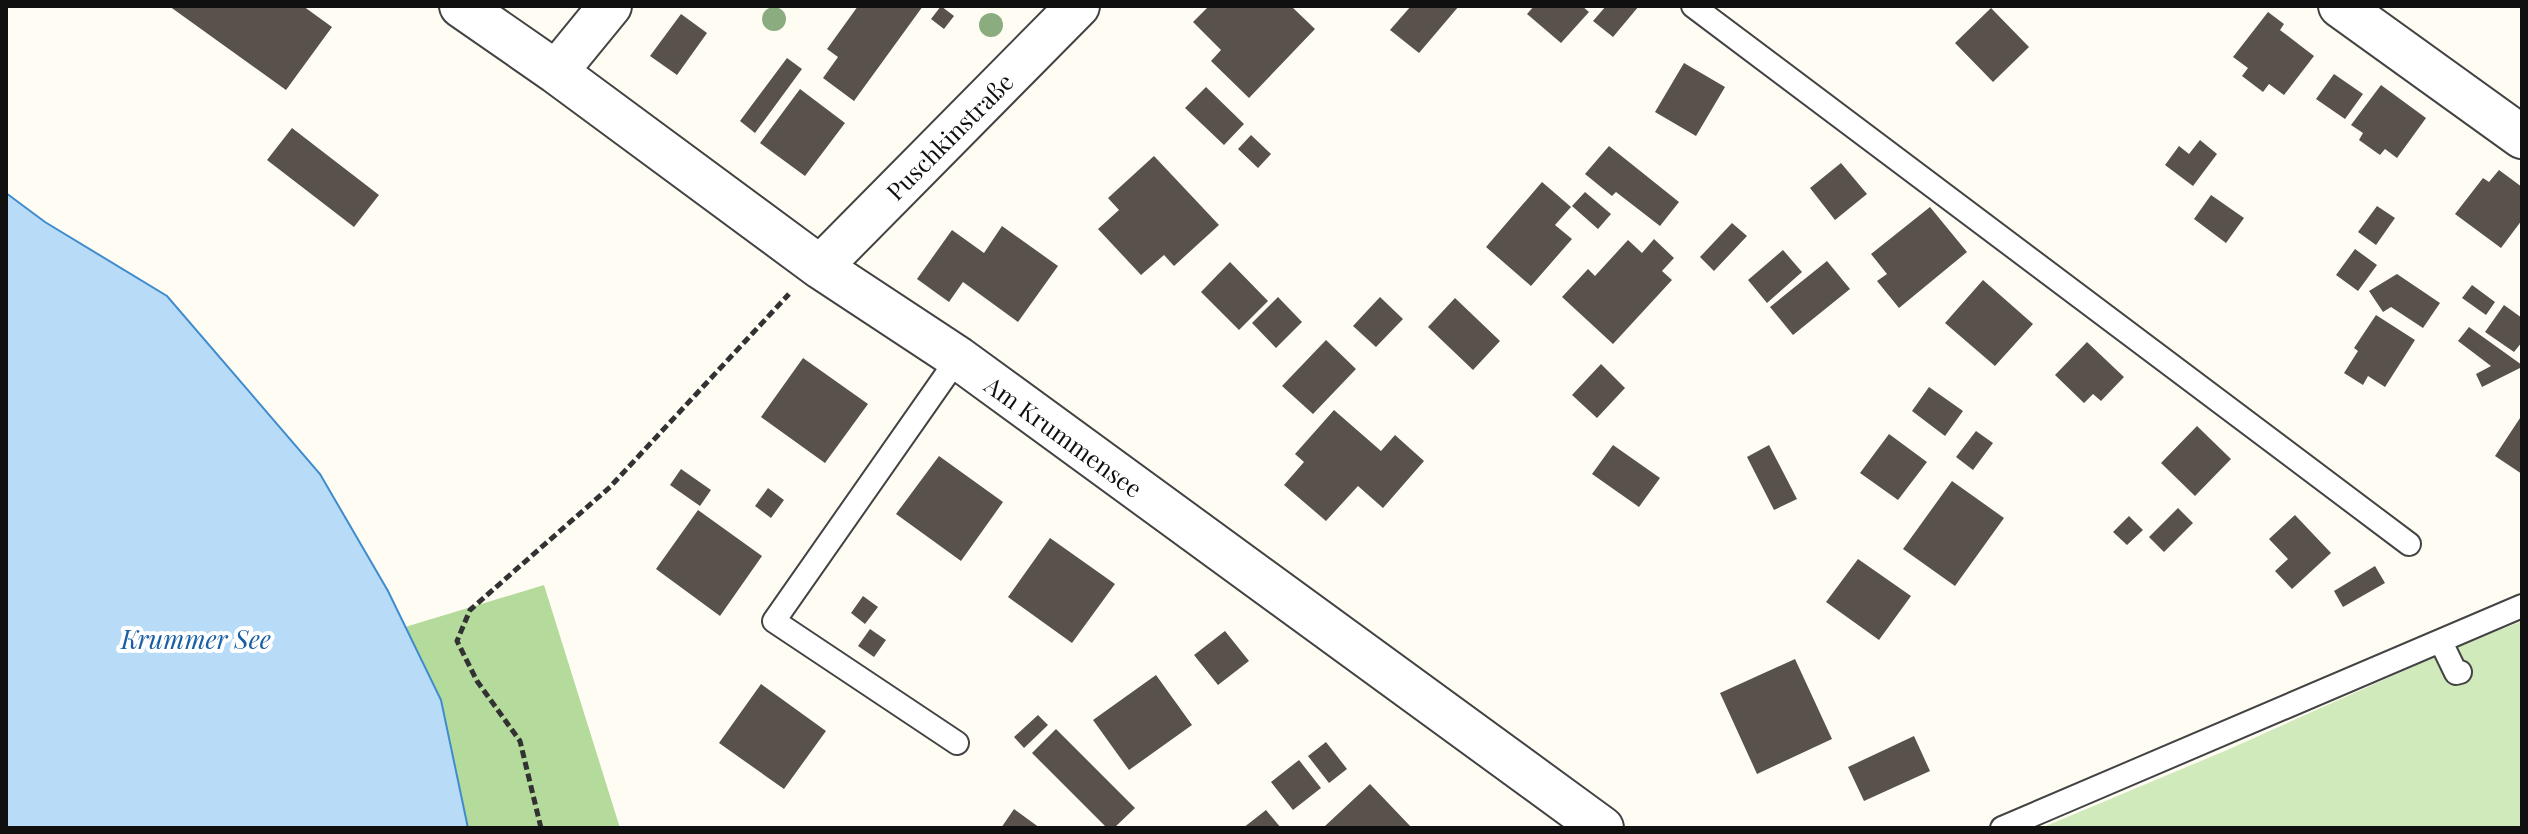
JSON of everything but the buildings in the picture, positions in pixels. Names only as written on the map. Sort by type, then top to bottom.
[{"type":"street","name":"Am Krummensee","points":[[461,6],[556,72],[820,267],[958,358],[1570,820]]},
{"type":"street","points":[[556,72],[610,6]]},
{"type":"street","name":"Puschkinstraße","points":[[820,267],[1078,6]]},
{"type":"street","points":[[2340,6],[2522,137]]},
{"type":"lane","points":[[1693,6],[2409,544]]},
{"type":"lane","points":[[957,743],[774,621],[958,358]]},
{"type":"lane","points":[[2002,828],[2522,606]]},
{"type":"lane","points":[[2441,642],[2456,673],[2460,672]]},
{"type":"path","points":[[541,828],[520,741],[477,681],[457,641],[470,610],[610,487],[794,288],[820,267]]},
{"type":"green space","points":[[544,585],[620,828],[468,828],[441,700],[405,627]]},
{"type":"green space","points":[[2522,621],[2522,828],[2041,828],[2227,750]]},
{"type":"water","name":"Krummer See","points":[[6,193],[45,222],[167,296],[320,474],[388,591],[441,700],[468,828],[6,828]]}]
